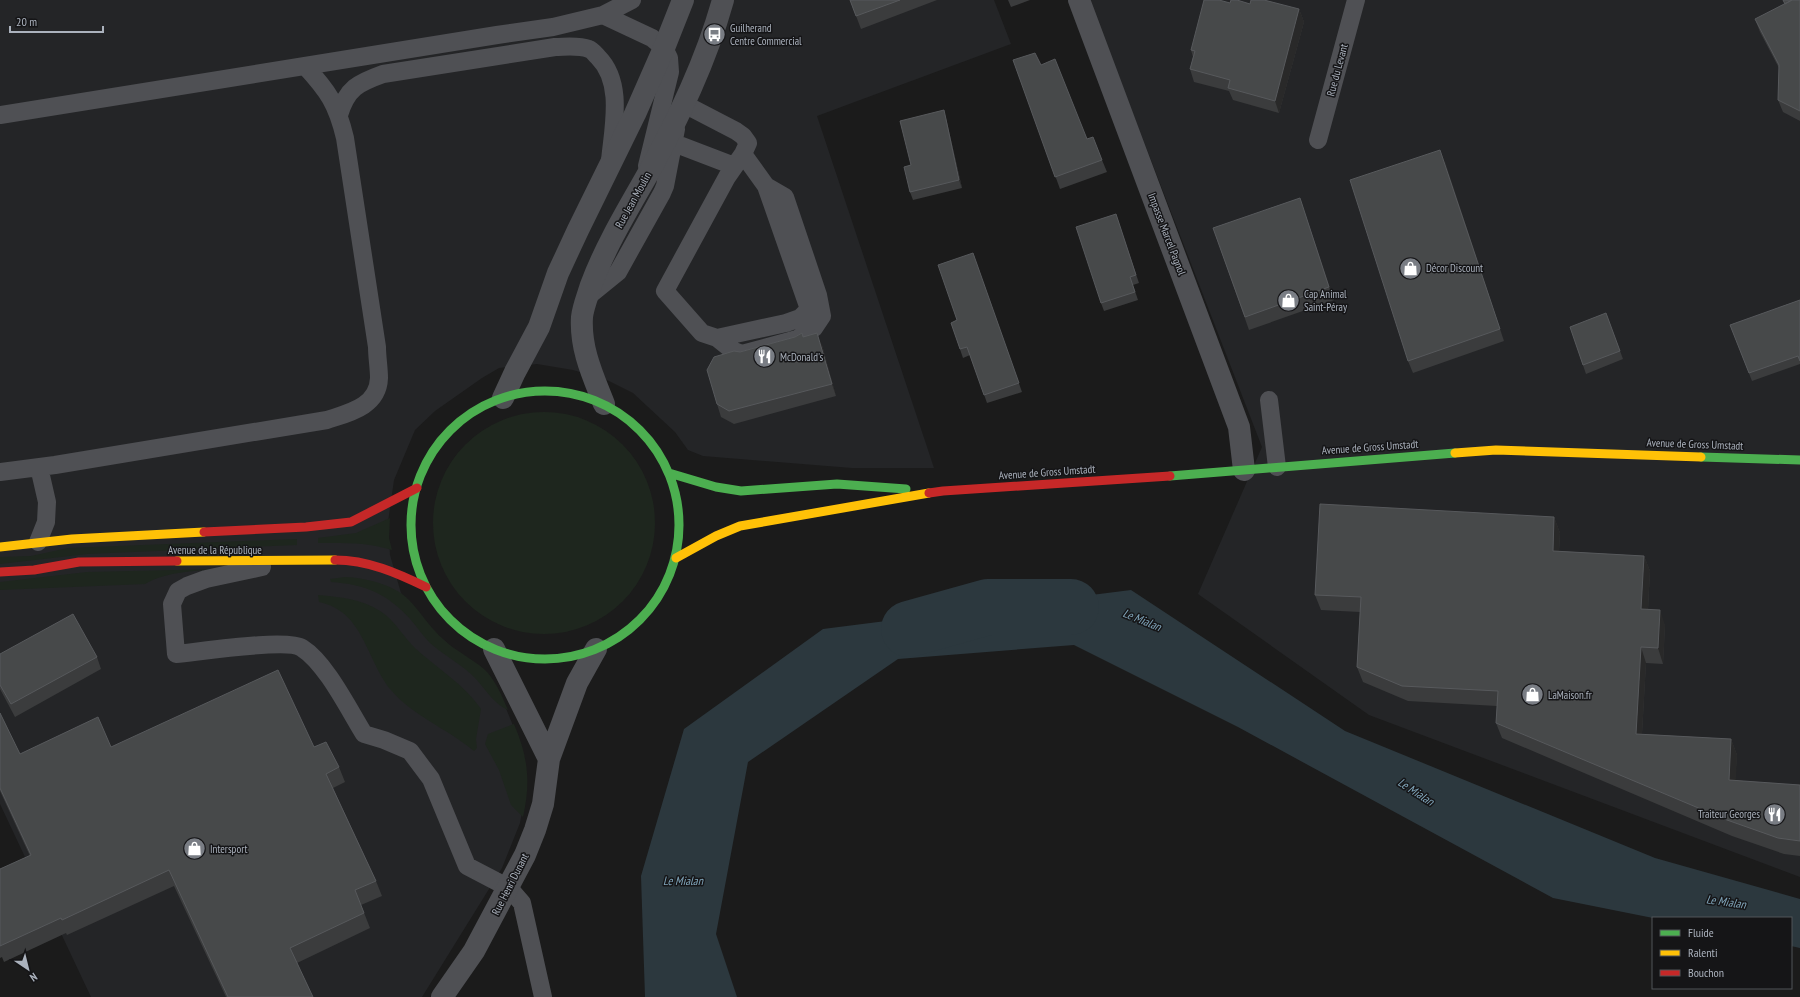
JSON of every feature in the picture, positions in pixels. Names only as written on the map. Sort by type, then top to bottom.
[{"type":"main road","points":[[547,391],[576,395],[604,404],[625,417],[643,432],[662,458],[669,473],[676,493],[679,514],[679,544],[676,558],[667,581],[654,603],[638,622],[618,638],[596,650],[571,657],[545,660],[519,657],[482,644],[460,629],[441,610],[426,588],[419,572],[411,539],[412,510],[417,488],[428,461],[445,437],[457,424],[487,404],[503,398],[518,394],[547,391]]},
{"type":"main road","name":"Avenue de Gross Umstadt","points":[[676,558],[716,536],[740,526],[943,491],[1244,470],[1496,450],[1800,460]]},
{"type":"main road","name":"Avenue de Gross Umstadt","points":[[669,473],[716,487],[741,491],[837,484],[943,491]]},
{"type":"main road","name":"Avenue de la République","points":[[0,548],[38,542],[72,539],[306,527],[351,522],[417,488]]},
{"type":"main road","name":"Avenue de la République","points":[[0,572],[34,570],[79,562],[289,562],[350,560],[394,571],[426,588]]},
{"type":"street","points":[[503,398],[539,327],[558,273],[578,230],[636,114],[683,0]]},
{"type":"street","name":"Rue Jean Moulin","points":[[604,404],[586,359],[582,336],[582,316],[586,298],[600,262],[642,183],[670,141],[681,110],[714,34],[723,0]]},
{"type":"street","name":"Impasse Marcel Pagnol","points":[[1079,0],[1239,427],[1244,470]]},
{"type":"street","points":[[494,649],[549,759]]},
{"type":"street","name":"Rue Henri Dunant","points":[[442,997],[474,951],[509,888],[535,830],[543,804],[549,759],[577,683],[596,650]]},
{"type":"lane","points":[[0,115],[553,27],[603,15],[632,0]]},
{"type":"lane","name":"Rue du Levant","points":[[1318,140],[1356,0]]},
{"type":"lane","points":[[603,15],[652,38],[664,48],[670,58],[670,72],[642,183]]},
{"type":"lane","points":[[339,115],[343,101],[348,93],[370,79],[383,74],[555,47],[574,46],[590,49],[605,65],[610,74],[615,92],[610,166]]},
{"type":"lane","points":[[0,472],[327,420],[359,409],[372,399],[379,380],[377,347],[345,138],[339,115],[324,87],[305,66]]},
{"type":"lane","points":[[586,298],[618,272],[665,186],[670,141],[741,154],[766,186],[809,309],[800,318],[786,323],[717,338],[702,333],[665,291],[741,154],[743,136],[736,131],[681,110]]},
{"type":"lane","points":[[1269,400],[1277,467]]},
{"type":"lane","points":[[38,542],[46,522],[46,502],[39,467]]},
{"type":"lane","points":[[289,562],[206,579],[178,591],[172,604],[176,654],[280,644],[302,648],[326,670],[364,734],[384,740],[410,751],[431,779],[467,866],[509,888],[522,903],[544,997]]},
{"type":"shaded area","points":[[0,0],[994,0],[1011,44],[817,116],[934,468],[852,468],[703,456],[688,450],[675,432],[633,393],[607,380],[573,370],[537,364],[499,368],[435,411],[415,430],[394,480],[388,522],[390,555],[401,593],[421,620],[445,641],[501,696],[518,738],[526,789],[520,823],[502,868],[422,997],[91,997],[0,804]]},
{"type":"shaded area","points":[[1089,0],[1800,0],[1800,877],[1369,715],[1198,594],[1262,447]]},
{"type":"shaded area","points":[[544,412],[566,414],[586,420],[614,437],[630,453],[647,481],[653,501],[655,523],[653,545],[647,565],[630,593],[614,609],[586,626],[566,632],[544,634],[522,632],[502,626],[474,609],[458,593],[441,565],[435,545],[433,523],[435,501],[441,481],[458,453],[474,437],[502,420],[522,414]]},
{"type":"shaded area","points":[[390,518],[389,538],[392,550],[364,544],[318,543],[318,538],[356,533]]},
{"type":"shaded area","points":[[297,539],[297,545],[87,554],[0,564],[0,557],[31,556],[68,548]]},
{"type":"shaded area","points":[[222,569],[172,574],[163,576],[145,584],[0,590],[0,582],[87,572]]},
{"type":"shaded area","points":[[345,577],[378,583],[395,589],[402,594],[413,604],[444,640],[488,673],[498,688],[508,710],[494,700],[471,674],[430,643],[411,620],[394,603],[365,588],[355,585],[331,582],[330,579]]},
{"type":"shaded area","points":[[318,595],[358,601],[380,611],[395,624],[416,649],[467,692],[481,709],[476,739],[477,748],[474,751],[420,715],[400,699],[391,690],[383,678],[355,626],[346,615],[334,607],[319,602]]},
{"type":"shaded area","points":[[514,724],[519,736],[527,770],[527,792],[523,817],[511,805],[499,770],[485,744],[488,734]]},
{"type":"water","name":"Le Mialan","points":[[1131,590],[1345,731],[1655,858],[1800,899],[1800,948],[1792,946],[1792,917],[1652,918],[1553,898],[1238,727],[1074,645],[898,659],[748,762],[716,934],[737,997],[645,997],[641,876],[684,729],[823,629]]},
{"type":"building","points":[[850,0],[900,0],[856,16]]},
{"type":"building","points":[[1204,0],[1219,0],[1230,3],[1231,0],[1237,0],[1250,4],[1251,0],[1264,0],[1299,9],[1275,101],[1228,88],[1230,80],[1190,69],[1195,51],[1191,50]]},
{"type":"building","points":[[1783,0],[1792,0],[1785,4]]},
{"type":"building","points":[[1792,0],[1800,0],[1800,111],[1778,100],[1779,65],[1755,19]]},
{"type":"building","points":[[1035,53],[1041,65],[1055,59],[1087,139],[1093,137],[1102,160],[1055,177],[1013,60]]},
{"type":"building","points":[[944,110],[959,180],[910,192],[904,167],[911,165],[900,121]]},
{"type":"building","points":[[1440,150],[1500,329],[1408,361],[1350,180]]},
{"type":"building","points":[[1300,198],[1329,287],[1245,317],[1213,228]]},
{"type":"building","points":[[1116,214],[1136,275],[1130,277],[1135,292],[1101,303],[1076,227]]},
{"type":"building","points":[[973,253],[1019,383],[984,395],[967,347],[960,349],[951,323],[957,320],[938,265]]},
{"type":"building","points":[[1800,300],[1800,361],[1798,356],[1749,373],[1730,325]]},
{"type":"building","points":[[1606,313],[1620,351],[1583,365],[1570,327]]},
{"type":"building","points":[[802,333],[803,337],[817,333],[832,384],[729,411],[717,404],[707,370],[714,357],[734,351],[740,352],[795,337]]},
{"type":"building","name":"LaMaison.fr","points":[[1320,504],[1554,517],[1553,551],[1644,556],[1641,609],[1660,610],[1658,648],[1641,647],[1636,734],[1731,739],[1729,780],[1800,785],[1800,841],[1778,838],[1727,820],[1496,723],[1498,691],[1402,686],[1357,667],[1361,597],[1315,595]]},
{"type":"building","points":[[73,614],[97,657],[11,704],[0,685],[0,654]]},
{"type":"building","name":"Intersport","points":[[278,670],[314,747],[326,742],[339,767],[326,774],[376,881],[355,890],[364,913],[290,948],[313,997],[228,997],[169,870],[62,920],[61,918],[0,946],[0,869],[31,855],[0,788],[0,713],[20,754],[98,717],[111,747]]},
{"type":"waterway","name":"Le Mialan","points":[[909,629],[988,607],[1071,607]]},
{"type":"traffic: fast","points":[[545,391],[571,393],[596,401],[630,421],[640,430],[649,440],[669,474],[677,499],[679,525],[677,551],[669,576],[649,610],[640,620],[630,629],[596,649],[571,657],[545,659],[519,657],[494,649],[460,629],[450,620],[441,610],[421,576],[413,551],[411,525],[413,499],[421,474],[441,440],[450,430],[460,421],[494,401],[519,393],[545,391]]},
{"type":"traffic: fast","points":[[1170,476],[1455,453]]},
{"type":"traffic: fast","points":[[1701,457],[1800,460]]},
{"type":"traffic: fast","points":[[669,473],[716,487],[741,491],[837,484],[906,489]]},
{"type":"traffic: slow","points":[[1455,453],[1496,450],[1701,457]]},
{"type":"traffic: slow","points":[[676,558],[716,536],[740,526],[929,493]]},
{"type":"traffic: slow","points":[[0,547],[72,539],[204,532]]},
{"type":"traffic: slow","points":[[177,561],[335,560]]},
{"type":"traffic: jam","points":[[929,493],[1170,476]]},
{"type":"traffic: jam","points":[[204,532],[306,527],[351,522],[417,488]]},
{"type":"traffic: jam","points":[[335,560],[359,562],[382,568],[426,587]]},
{"type":"traffic: jam","points":[[0,572],[34,570],[79,562],[177,561]]},
{"type":"place","name":"Guilherand Centre Commercial","points":[[714,34]]},
{"type":"place","name":"Décor Discount","points":[[1411,268]]},
{"type":"place","name":"Cap Animal Saint-Péray","points":[[1289,300]]},
{"type":"place","name":"McDonald's","points":[[765,357]]},
{"type":"place","name":"LaMaison.fr","points":[[1532,695]]},
{"type":"place","name":"Traiteur Georges","points":[[1775,814]]},
{"type":"place","name":"Intersport","points":[[194,849]]}]
